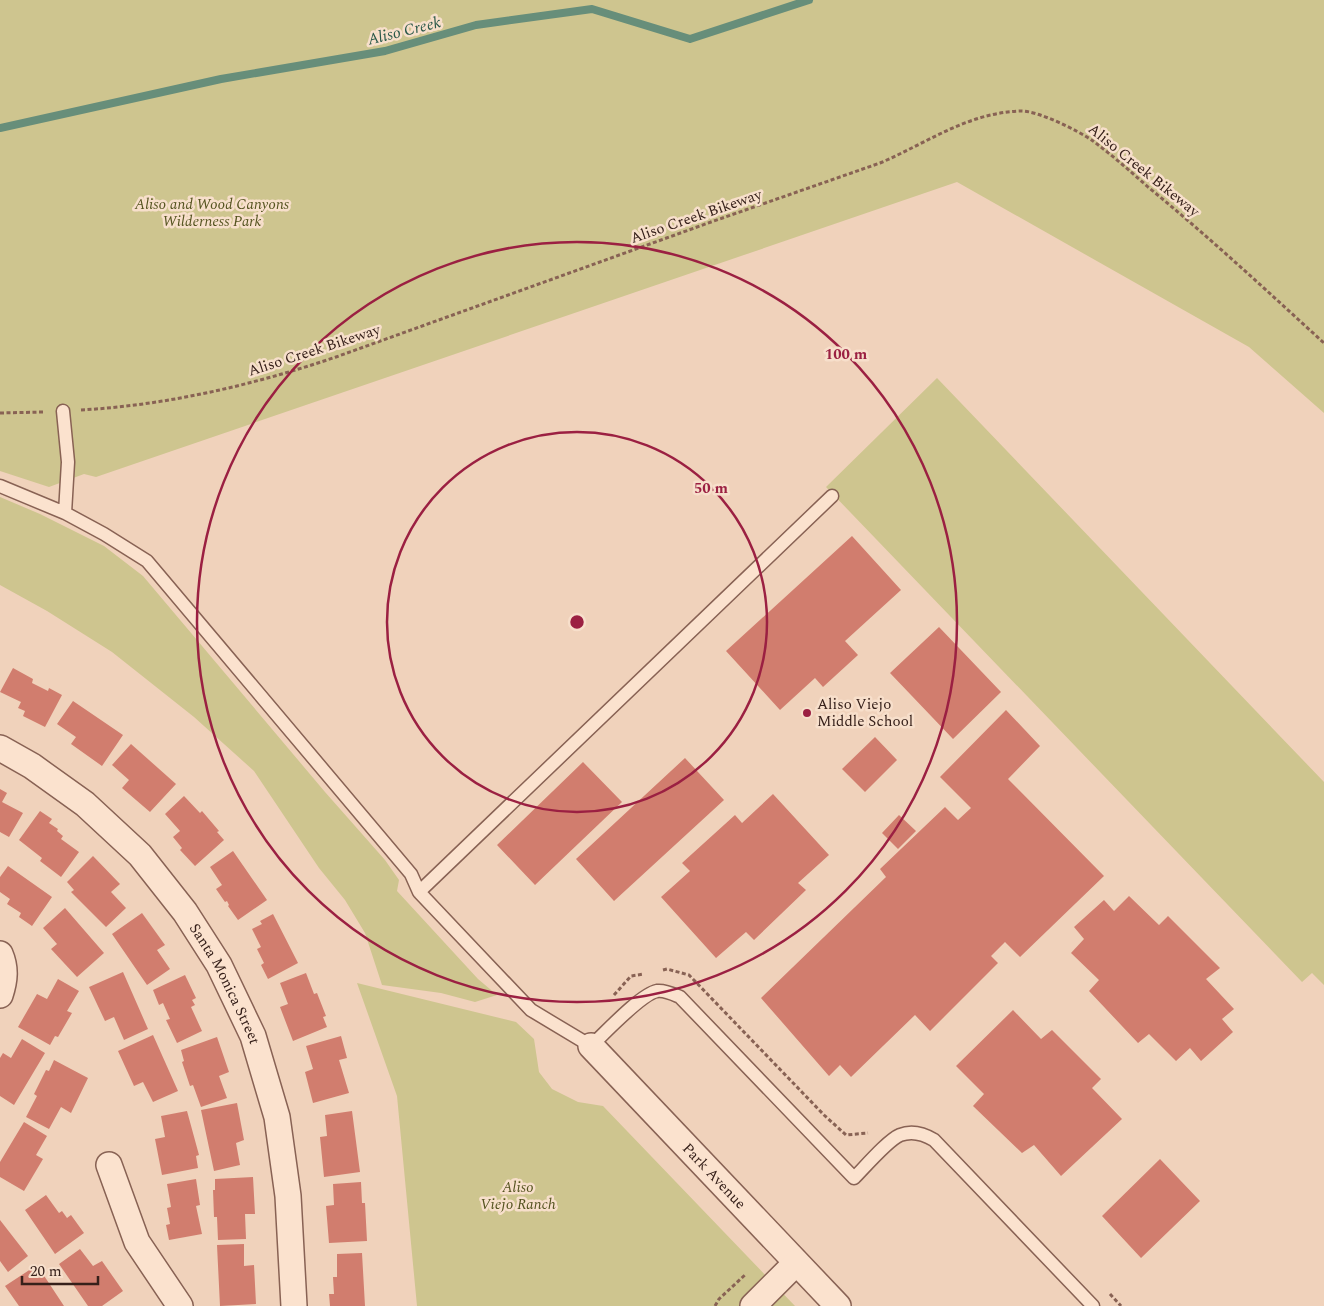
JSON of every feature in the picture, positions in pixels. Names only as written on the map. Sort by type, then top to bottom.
[{"type":"street","name":"Santa Monica Street","points":[[0,748],[32,766],[85,804],[140,855],[185,912],[218,965],[253,1036],[277,1116],[288,1196],[294,1306]]},
{"type":"street","points":[[0,954],[4,963],[2,987]]},
{"type":"street","name":"Park Avenue","points":[[591,1046],[838,1306]]},
{"type":"street","points":[[109,1165],[137,1242],[180,1306]]},
{"type":"street","points":[[753,1306],[796,1263]]},
{"type":"lane","points":[[62,411],[68,462],[65,513]]},
{"type":"lane","points":[[0,486],[65,513],[104,534],[147,561],[411,874],[419,892],[531,1010],[591,1046],[646,995],[658,991],[669,992],[680,997],[854,1178],[900,1134],[914,1132],[925,1134],[934,1140],[1093,1306]]},
{"type":"lane","points":[[419,892],[832,496]]},
{"type":"path","name":"Aliso Creek Bikeway","points":[[0,414],[104,408],[171,400],[210,393],[281,375],[880,163],[904,153],[962,123],[992,114],[1023,110],[1061,122],[1092,140],[1192,223],[1324,343]]},
{"type":"path","points":[[658,971],[667,969],[689,975],[824,1115],[846,1135],[867,1134],[873,1130]]},
{"type":"path","points":[[612,999],[631,976],[649,973]]},
{"type":"path","points":[[715,1306],[719,1299],[750,1270]]},
{"type":"path","points":[[1108,1292],[1122,1306]]},
{"type":"green space","name":"Aliso and Wood Canyons Wilderness Park","points":[[0,0],[1324,0],[1324,413],[1249,347],[957,182],[96,477],[84,474],[49,487],[0,471]]},
{"type":"green space","points":[[937,378],[1324,782],[1324,985],[1312,973],[1302,982],[826,487]]},
{"type":"green space","points":[[0,497],[40,514],[104,546],[143,576],[325,792],[385,860],[399,880],[397,891],[478,979],[497,995],[475,1002],[441,993],[382,985],[365,933],[345,900],[319,868],[254,771],[194,717],[112,652],[47,611],[0,585]]},
{"type":"green space","name":"Aliso Viejo Ranch","points":[[357,983],[516,1022],[534,1039],[539,1072],[552,1089],[578,1102],[603,1106],[795,1306],[417,1306],[397,1096]]},
{"type":"building","points":[[852,536],[901,590],[845,641],[858,655],[823,687],[815,678],[780,710],[726,651]]},
{"type":"building","points":[[939,627],[1001,692],[953,739],[890,673]]},
{"type":"building","points":[[13,668],[33,679],[32,683],[48,691],[49,688],[62,695],[45,727],[23,716],[25,711],[18,708],[21,702],[0,692]]},
{"type":"building","points":[[73,701],[123,735],[102,766],[71,744],[76,737],[57,724]]},
{"type":"building","points":[[1006,710],[1040,746],[1008,779],[1104,876],[1020,957],[1005,942],[991,956],[998,963],[930,1031],[915,1015],[851,1077],[840,1065],[829,1076],[761,998],[886,877],[880,869],[945,807],[958,820],[971,808],[940,777]]},
{"type":"building","points":[[875,737],[897,760],[865,792],[842,769]]},
{"type":"building","points":[[131,744],[176,784],[150,812],[122,788],[129,780],[112,765]]},
{"type":"building","points":[[685,758],[724,800],[614,901],[576,859]]},
{"type":"building","points":[[583,762],[622,802],[535,885],[497,845]]},
{"type":"building","points":[[0,789],[7,793],[2,802],[23,813],[9,837],[0,832]]},
{"type":"building","points":[[773,794],[829,855],[798,883],[806,890],[754,940],[746,932],[716,958],[661,897],[690,871],[682,863],[735,815],[742,823]]},
{"type":"building","points":[[184,796],[200,813],[202,811],[224,840],[195,866],[180,850],[182,848],[173,837],[180,831],[165,814]]},
{"type":"building","points":[[40,811],[52,819],[49,823],[58,829],[57,831],[63,836],[61,839],[79,852],[61,877],[40,861],[42,858],[19,840]]},
{"type":"building","points":[[899,815],[916,831],[898,849],[882,833]]},
{"type":"building","points":[[233,851],[267,900],[238,920],[228,906],[227,901],[225,902],[216,889],[222,885],[210,867]]},
{"type":"building","points":[[93,856],[120,884],[111,892],[126,908],[106,927],[71,892],[74,890],[67,882]]},
{"type":"building","points":[[8,866],[52,897],[32,926],[19,917],[21,913],[7,904],[10,899],[0,892],[0,877]]},
{"type":"building","points":[[1129,896],[1159,925],[1168,916],[1220,968],[1206,979],[1234,1009],[1222,1019],[1233,1032],[1201,1061],[1190,1048],[1176,1061],[1149,1034],[1138,1043],[1089,991],[1099,980],[1071,953],[1084,939],[1074,927],[1104,900],[1114,911]]},
{"type":"building","points":[[65,908],[104,953],[77,977],[51,949],[57,944],[43,928]]},
{"type":"building","points":[[142,913],[165,945],[157,950],[170,969],[147,985],[112,934]]},
{"type":"building","points":[[273,914],[298,963],[268,979],[261,965],[264,963],[257,949],[261,947],[252,929],[262,924],[260,921]]},
{"type":"building","points":[[123,972],[148,1029],[124,1040],[114,1017],[105,1021],[89,987]]},
{"type":"building","points":[[306,973],[314,994],[317,993],[326,1016],[323,1017],[327,1027],[293,1041],[280,1007],[288,1004],[280,983]]},
{"type":"building","points":[[185,975],[196,998],[192,1000],[195,1005],[191,1007],[202,1031],[177,1043],[166,1020],[170,1019],[163,1003],[159,1005],[153,990]]},
{"type":"building","points":[[58,979],[79,991],[67,1011],[72,1013],[58,1037],[55,1036],[50,1045],[18,1027],[37,994],[47,999]]},
{"type":"building","points":[[1013,1010],[1041,1039],[1052,1030],[1101,1079],[1092,1088],[1122,1119],[1061,1176],[1034,1145],[1022,1153],[973,1106],[984,1094],[956,1066]]},
{"type":"building","points":[[153,1035],[178,1091],[153,1102],[143,1082],[134,1086],[118,1051]]},
{"type":"building","points":[[341,1036],[347,1058],[339,1060],[349,1093],[313,1103],[305,1072],[313,1069],[306,1046]]},
{"type":"building","points":[[217,1037],[229,1072],[219,1076],[227,1098],[201,1107],[193,1085],[190,1086],[182,1062],[184,1061],[181,1050]]},
{"type":"building","points":[[22,1039],[45,1053],[14,1105],[0,1096],[0,1058],[3,1053],[11,1058]]},
{"type":"building","points":[[54,1060],[88,1078],[71,1113],[61,1107],[49,1129],[26,1117],[37,1096],[34,1094],[46,1070],[49,1071]]},
{"type":"building","points":[[237,1103],[244,1140],[236,1143],[240,1165],[214,1171],[201,1110]]},
{"type":"building","points":[[187,1111],[199,1155],[196,1156],[198,1168],[162,1175],[155,1139],[165,1137],[161,1116]]},
{"type":"building","points":[[352,1111],[360,1172],[324,1177],[320,1137],[327,1136],[325,1115]]},
{"type":"building","points":[[24,1122],[47,1136],[36,1155],[43,1159],[24,1191],[0,1177],[0,1162]]},
{"type":"building","points":[[1160,1159],[1200,1201],[1141,1258],[1102,1216]]},
{"type":"building","points":[[253,1177],[255,1214],[245,1214],[246,1239],[218,1240],[217,1217],[214,1217],[213,1190],[215,1190],[215,1179]]},
{"type":"building","points":[[196,1179],[200,1205],[196,1206],[202,1234],[169,1240],[166,1225],[170,1224],[167,1208],[171,1207],[167,1184]]},
{"type":"building","points":[[361,1182],[362,1203],[365,1203],[367,1241],[329,1243],[326,1206],[334,1205],[333,1184]]},
{"type":"building","points":[[46,1195],[59,1213],[62,1211],[67,1218],[71,1215],[84,1233],[55,1254],[25,1210]]},
{"type":"building","points":[[0,1220],[28,1256],[8,1272],[0,1261]]},
{"type":"building","points":[[244,1244],[244,1266],[254,1265],[256,1304],[220,1306],[217,1245]]},
{"type":"building","points":[[80,1249],[93,1266],[102,1261],[123,1291],[102,1306],[88,1306],[59,1264]]},
{"type":"building","points":[[362,1253],[365,1306],[330,1306],[329,1294],[334,1294],[333,1277],[337,1277],[337,1254]]},
{"type":"building","points":[[37,1265],[64,1306],[19,1306],[5,1286]]},
{"type":"waterway","name":"Aliso Creek","points":[[0,128],[221,79],[385,51],[476,25],[592,9],[690,39],[809,0]]},
{"type":"place","name":"Aliso Viejo Middle School","points":[[807,713]]}]
